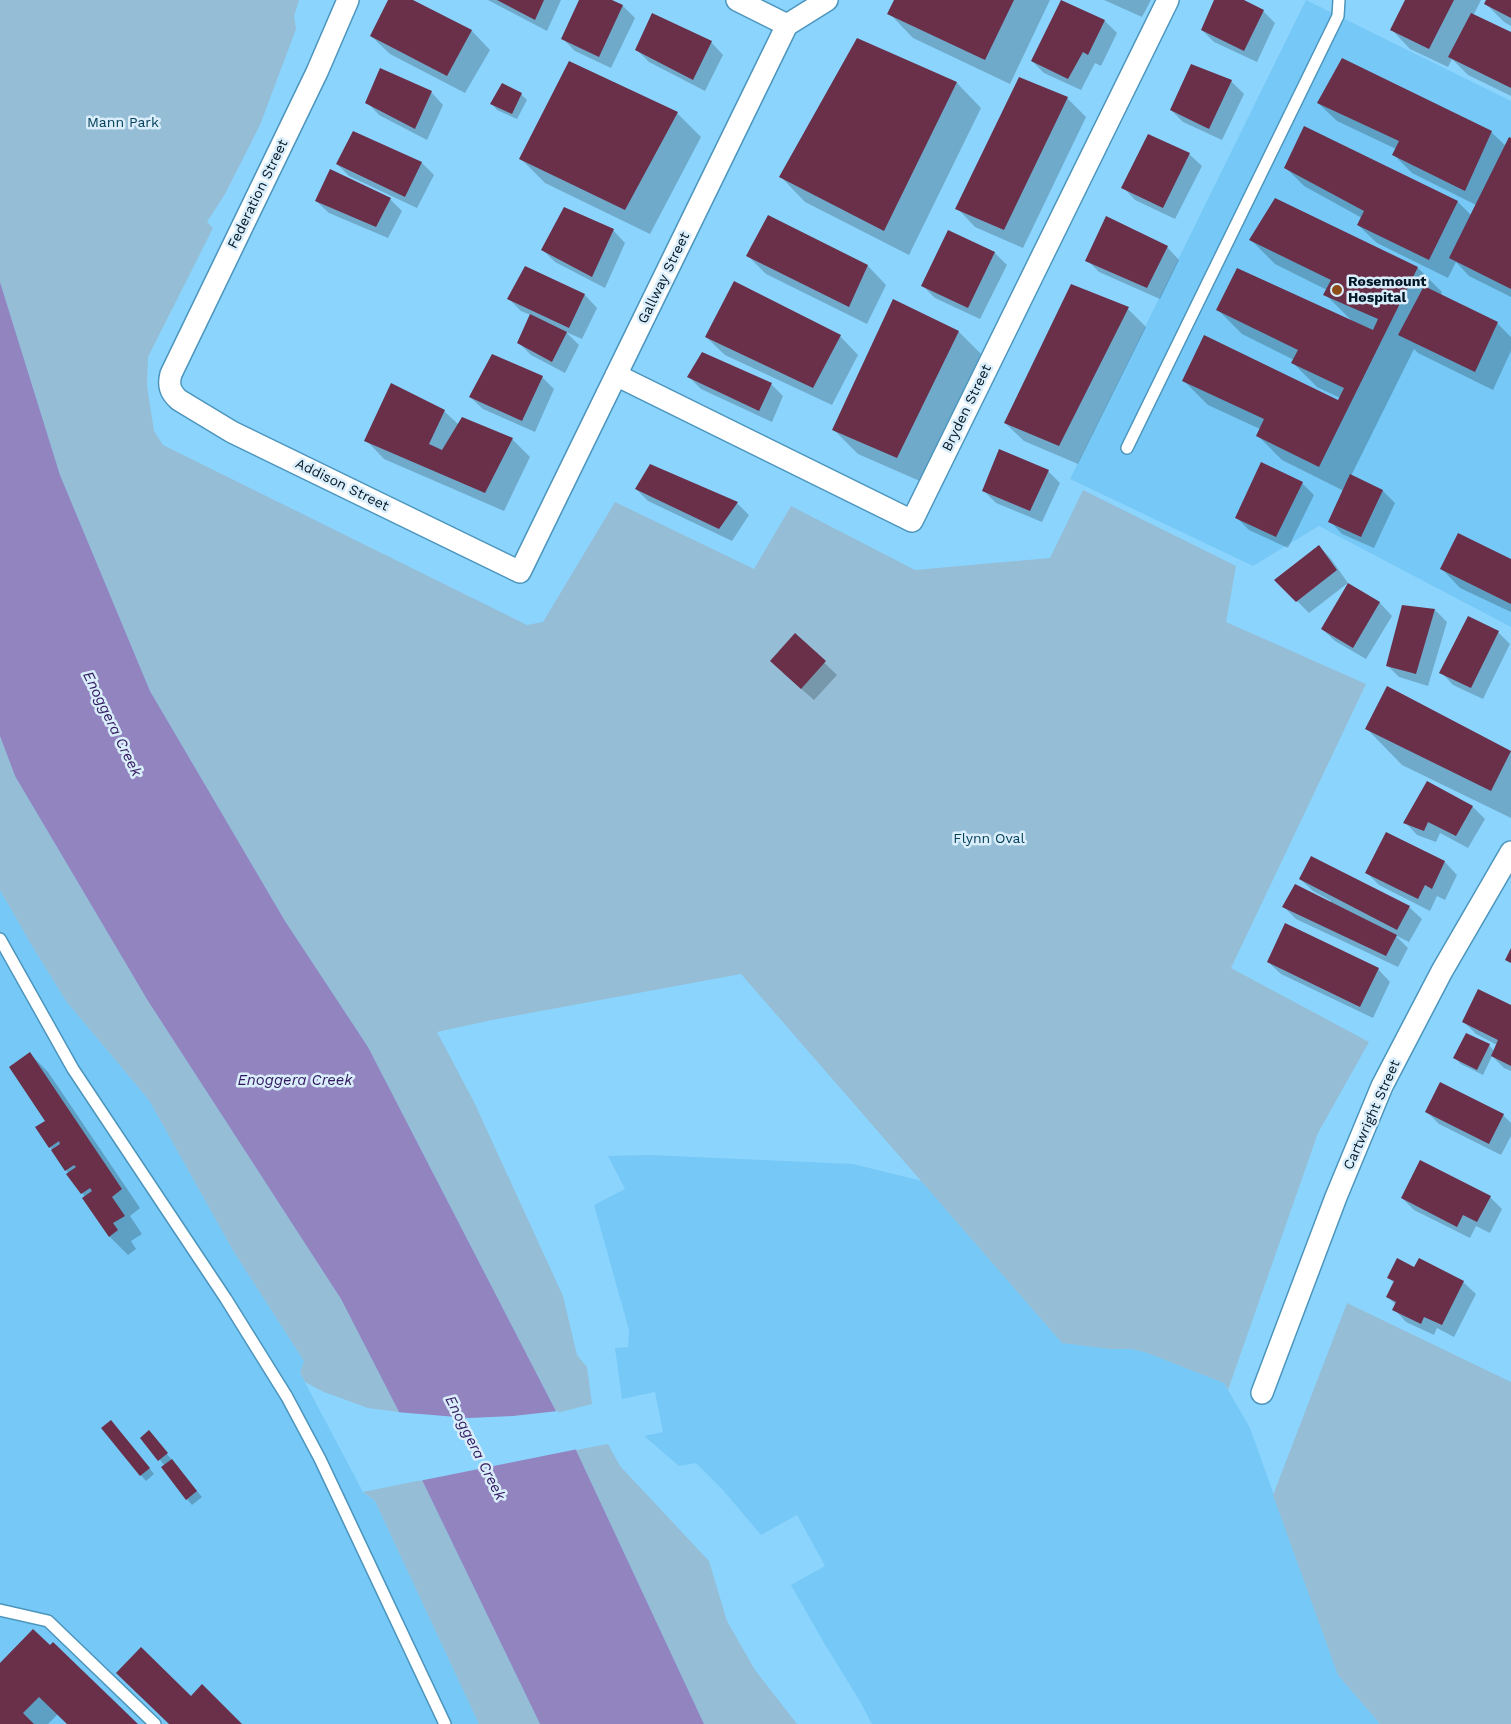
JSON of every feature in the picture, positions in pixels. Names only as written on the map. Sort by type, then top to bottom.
[{"type":"street","name":"Federation Street","points":[[170,389],[169,381],[171,374],[317,72],[348,0]]},
{"type":"street","points":[[737,0],[787,25],[827,0]]},
{"type":"street","name":"Bryden Street","points":[[616,376],[912,521],[1168,0]]},
{"type":"street","name":"Gallway Street","points":[[520,572],[787,25]]},
{"type":"street","name":"Addison Street","points":[[170,389],[172,394],[179,400],[232,432],[520,572]]},
{"type":"street","name":"Cartwright Street","points":[[1262,1393],[1336,1197],[1382,1086],[1442,971],[1510,856]]},
{"type":"lane","points":[[1127,448],[1338,16],[1339,0]]},
{"type":"lane","points":[[0,940],[73,1070],[226,1298],[287,1397],[320,1459],[445,1724]]},
{"type":"lane","points":[[0,1610],[48,1621],[155,1724]]},
{"type":"shaded area","name":"Rosemount Hospital","points":[[1306,0],[1511,101],[1511,627],[1319,526],[1253,566],[1070,479]]},
{"type":"shaded area","points":[[0,890],[66,1001],[149,1100],[234,1252],[304,1361],[300,1373],[363,1492],[375,1501],[479,1724],[0,1724]]},
{"type":"shaded area","points":[[650,1155],[853,1164],[922,1181],[1062,1343],[1145,1352],[1224,1383],[1250,1428],[1338,1674],[1380,1724],[872,1724],[791,1585],[825,1566],[797,1515],[761,1535],[722,1489],[696,1463],[679,1466],[644,1436],[663,1432],[655,1392],[622,1399],[615,1348],[628,1347],[629,1330],[594,1205],[625,1189],[608,1156]]},
{"type":"green space","name":"Flynn Oval","points":[[0,0],[299,0],[294,16],[296,29],[260,125],[225,194],[207,222],[213,228],[148,357],[147,386],[154,431],[163,445],[527,625],[543,622],[615,502],[754,569],[791,506],[915,570],[1050,558],[1083,490],[1236,566],[1226,622],[1366,684],[1231,968],[1369,1042],[1318,1133],[1228,1390],[1224,1383],[1145,1352],[1062,1343],[741,974],[437,1032],[474,1102],[563,1296],[577,1355],[587,1367],[592,1404],[557,1413],[368,1047],[285,921],[150,691],[60,475],[0,282]]},
{"type":"green space","points":[[0,736],[15,776],[148,1001],[341,1299],[399,1412],[368,1408],[324,1392],[305,1382],[300,1372],[304,1361],[234,1252],[149,1100],[66,1001],[31,944],[0,890]]},
{"type":"green space","points":[[1347,1303],[1511,1382],[1511,1724],[1380,1724],[1338,1675],[1273,1495]]},
{"type":"green space","points":[[608,1444],[620,1466],[709,1561],[727,1621],[755,1670],[797,1724],[704,1724],[576,1450]]},
{"type":"green space","points":[[422,1480],[540,1724],[479,1724],[375,1501],[363,1492]]},
{"type":"water","name":"Enoggera Creek","points":[[0,282],[60,475],[150,691],[285,921],[368,1047],[576,1450],[704,1724],[540,1724],[422,1480],[399,1412],[341,1299],[148,1001],[15,776],[0,736]]},
{"type":"pier","points":[[558,1411],[578,1449],[419,1481],[396,1412],[469,1418]]},
{"type":"building","points":[[388,0],[413,0],[472,30],[447,76],[370,36]]},
{"type":"building","points":[[497,0],[544,0],[535,20]]},
{"type":"building","points":[[579,0],[612,0],[623,5],[599,57],[561,39]]},
{"type":"building","points":[[894,0],[1014,0],[985,60],[887,14]]},
{"type":"building","points":[[1061,0],[1105,20],[1088,55],[1083,52],[1068,79],[1031,61]]},
{"type":"building","points":[[1214,0],[1244,0],[1264,10],[1244,51],[1201,30]]},
{"type":"building","points":[[1405,0],[1454,0],[1429,49],[1390,30]]},
{"type":"building","points":[[1486,0],[1511,0],[1511,18],[1484,4]]},
{"type":"building","points":[[652,13],[712,41],[693,80],[635,50]]},
{"type":"building","points":[[1471,13],[1511,32],[1511,88],[1448,57]]},
{"type":"building","points":[[857,38],[957,82],[884,231],[779,177]]},
{"type":"building","points":[[1342,58],[1492,131],[1465,191],[1392,155],[1399,141],[1317,103]]},
{"type":"building","points":[[569,61],[678,112],[625,210],[519,159]]},
{"type":"building","points":[[1191,64],[1232,80],[1209,129],[1170,110]]},
{"type":"building","points":[[380,68],[432,91],[415,129],[365,103]]},
{"type":"building","points":[[1019,77],[1068,97],[1004,230],[955,209]]},
{"type":"building","points":[[502,83],[522,93],[512,114],[490,104]]},
{"type":"building","points":[[1304,126],[1458,201],[1429,260],[1357,225],[1364,211],[1284,168]]},
{"type":"building","points":[[353,131],[422,162],[405,197],[336,164]]},
{"type":"building","points":[[1148,134],[1190,153],[1163,208],[1121,188]]},
{"type":"building","points":[[1509,137],[1511,138],[1511,289],[1449,258]]},
{"type":"building","points":[[330,169],[391,198],[376,227],[315,201]]},
{"type":"building","points":[[1275,198],[1418,267],[1319,467],[1256,436],[1264,419],[1182,381],[1204,335],[1338,400],[1344,388],[1291,363],[1298,350],[1216,310],[1237,268],[1373,330],[1378,319],[1323,295],[1331,280],[1249,240]]},
{"type":"building","points":[[564,207],[614,229],[592,277],[541,250]]},
{"type":"building","points":[[768,215],[868,265],[849,307],[746,256]]},
{"type":"building","points":[[1106,216],[1168,246],[1147,288],[1085,261]]},
{"type":"building","points":[[948,230],[995,252],[968,308],[921,286]]},
{"type":"building","points":[[525,266],[585,294],[569,328],[507,299]]},
{"type":"building","points":[[734,281],[841,335],[813,388],[705,337]]},
{"type":"building","points":[[1071,284],[1129,307],[1059,446],[1004,423]]},
{"type":"building","points":[[1424,286],[1498,322],[1475,372],[1398,335]]},
{"type":"building","points":[[893,299],[959,331],[897,458],[832,430]]},
{"type":"building","points":[[530,314],[567,332],[552,362],[517,343]]},
{"type":"building","points":[[702,352],[772,383],[759,411],[687,377]]},
{"type":"building","points":[[492,354],[543,376],[522,421],[469,397]]},
{"type":"building","points":[[391,383],[445,410],[429,444],[442,450],[462,417],[513,438],[485,493],[364,441]]},
{"type":"building","points":[[999,449],[1049,470],[1030,511],[982,491]]},
{"type":"building","points":[[1261,462],[1303,482],[1276,537],[1235,518]]},
{"type":"building","points":[[650,464],[738,502],[719,529],[635,489]]},
{"type":"building","points":[[1350,474],[1383,490],[1361,537],[1328,522]]},
{"type":"building","points":[[1458,533],[1511,559],[1511,604],[1440,569]]},
{"type":"building","points":[[1319,545],[1337,570],[1296,602],[1274,580]]},
{"type":"building","points":[[1348,583],[1380,602],[1353,648],[1321,629]]},
{"type":"building","points":[[1402,605],[1435,609],[1416,674],[1386,666]]},
{"type":"building","points":[[1468,616],[1499,631],[1471,688],[1439,673]]},
{"type":"building","points":[[795,633],[826,661],[801,689],[770,661]]},
{"type":"building","points":[[1387,686],[1511,751],[1491,791],[1365,729]]},
{"type":"building","points":[[1427,781],[1473,806],[1456,836],[1428,822],[1424,831],[1403,823]]},
{"type":"building","points":[[1386,832],[1445,861],[1432,889],[1425,885],[1418,899],[1365,873]]},
{"type":"building","points":[[1311,856],[1410,906],[1397,930],[1299,879]]},
{"type":"building","points":[[1295,884],[1397,935],[1386,956],[1282,907]]},
{"type":"building","points":[[1285,923],[1379,968],[1360,1007],[1267,962]]},
{"type":"building","points":[[1511,948],[1511,963],[1505,960]]},
{"type":"building","points":[[1478,989],[1511,1005],[1511,1066],[1491,1056],[1498,1040],[1462,1022]]},
{"type":"building","points":[[1466,1033],[1490,1044],[1477,1070],[1453,1058]]},
{"type":"building","points":[[30,1052],[122,1189],[112,1197],[125,1216],[113,1223],[118,1230],[109,1237],[82,1198],[92,1191],[90,1188],[81,1194],[66,1174],[76,1167],[74,1165],[65,1171],[51,1150],[60,1144],[59,1141],[49,1148],[35,1127],[45,1121],[9,1067]]},
{"type":"building","points":[[1440,1082],[1504,1114],[1489,1144],[1425,1112]]},
{"type":"building","points":[[1420,1160],[1491,1196],[1477,1222],[1463,1215],[1457,1227],[1401,1198]]},
{"type":"building","points":[[1397,1258],[1414,1267],[1419,1258],[1464,1281],[1442,1325],[1424,1317],[1421,1324],[1392,1310],[1396,1302],[1386,1297],[1394,1281],[1387,1278]]},
{"type":"building","points":[[111,1420],[150,1468],[140,1476],[101,1428]]},
{"type":"building","points":[[149,1430],[168,1453],[158,1461],[140,1438]]},
{"type":"building","points":[[172,1459],[197,1491],[186,1500],[161,1467]]},
{"type":"building","points":[[33,1629],[50,1645],[53,1642],[138,1724],[67,1724],[39,1697],[23,1713],[34,1724],[0,1724],[0,1663]]},
{"type":"building","points":[[141,1647],[191,1696],[202,1684],[242,1724],[169,1724],[116,1673]]},
{"type":"place","name":"Rosemount Hospital","points":[[1337,290]]},
{"type":"park label","name":"Mann Park","points":[[123,123]]}]
